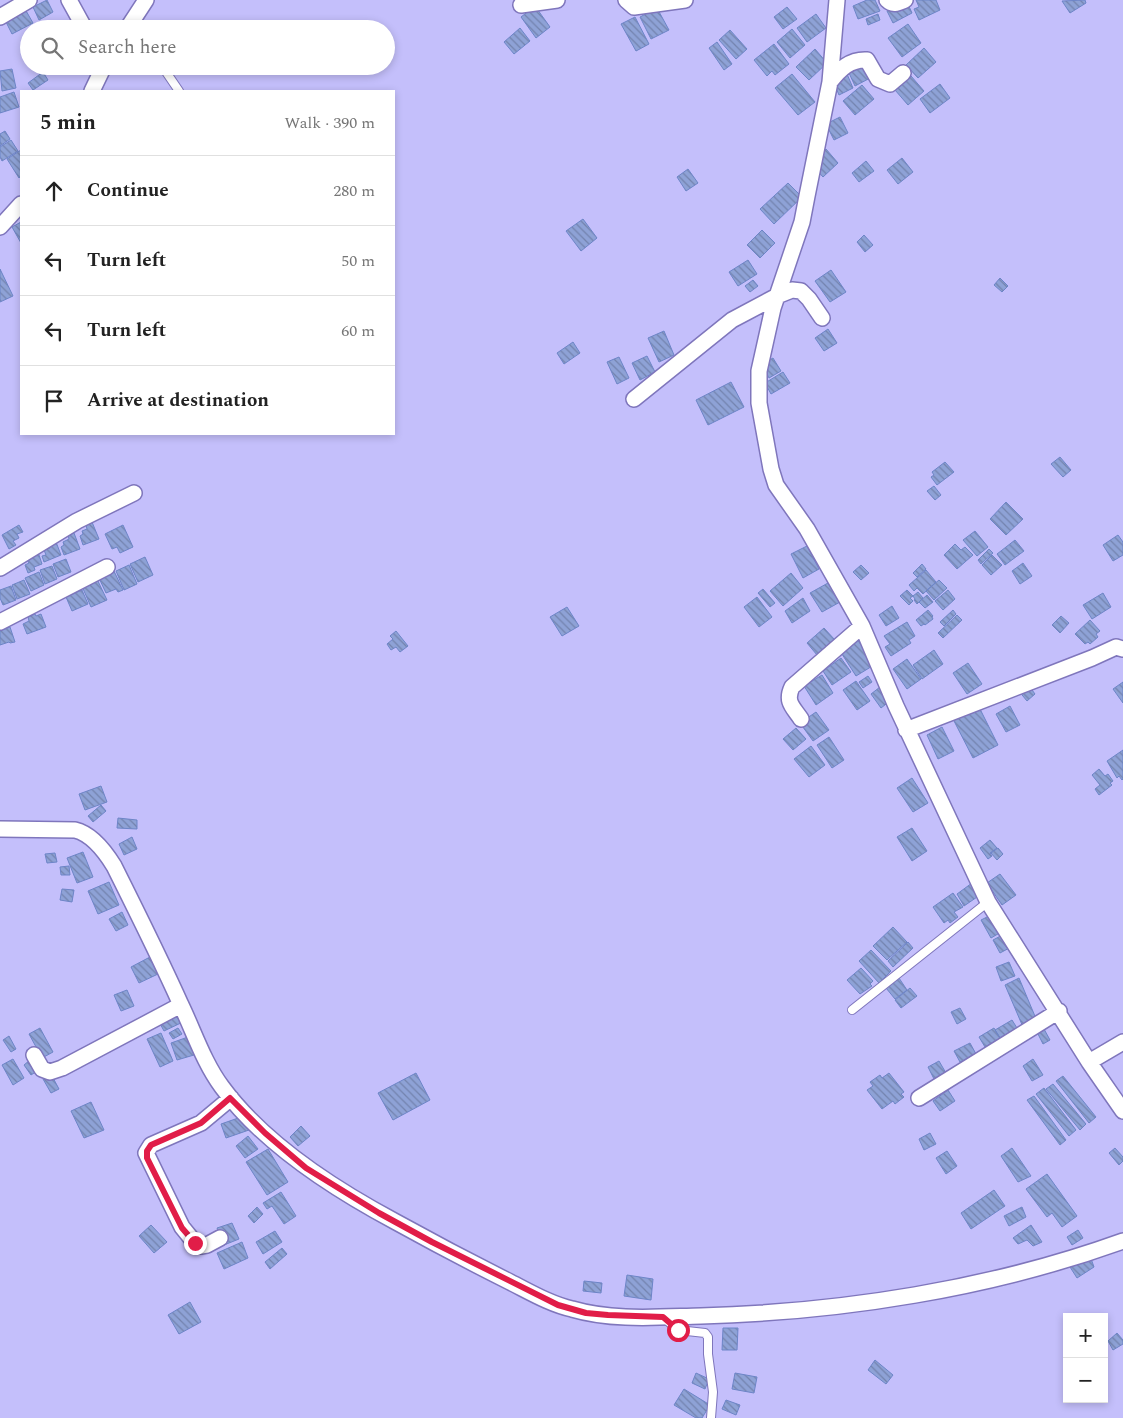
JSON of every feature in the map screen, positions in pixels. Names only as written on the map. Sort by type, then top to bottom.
[{"type":"street","points":[[0,17],[29,0]]},
{"type":"street","points":[[69,0],[79,20]]},
{"type":"street","points":[[135,20],[146,0]]},
{"type":"street","points":[[521,5],[556,0]]},
{"type":"street","points":[[626,0],[634,7],[685,0]]},
{"type":"street","points":[[837,0],[830,82],[802,222],[768,325],[759,371],[759,403],[771,469],[776,485],[807,529],[862,626],[906,730],[988,902],[1059,1011],[1089,1062],[1123,1111]]},
{"type":"street","points":[[887,0],[890,3],[896,4],[904,0]]},
{"type":"street","points":[[830,82],[842,68],[858,60],[867,60],[878,80],[890,84],[903,73]]},
{"type":"street","points":[[92,90],[100,75]]},
{"type":"street","points":[[0,227],[20,205]]},
{"type":"street","points":[[634,399],[732,320],[777,296],[792,290],[801,292],[809,299],[822,318]]},
{"type":"street","points":[[0,568],[77,521],[134,493]]},
{"type":"street","points":[[0,622],[107,567]]},
{"type":"street","points":[[801,719],[790,702],[788,695],[792,687],[862,626]]},
{"type":"street","points":[[906,730],[1116,647],[1123,649]]},
{"type":"street","points":[[0,829],[76,830],[85,833],[101,849],[111,861],[118,874],[214,1076],[230,1098],[265,1133],[306,1168],[379,1213],[558,1305],[573,1310],[608,1315],[663,1317],[749,1314],[850,1304],[986,1282],[1051,1266],[1123,1241]]},
{"type":"street","points":[[34,1055],[42,1069],[50,1072],[62,1068],[181,1005]]},
{"type":"street","points":[[919,1098],[1059,1011]]},
{"type":"street","points":[[1089,1062],[1123,1042]]},
{"type":"street","points":[[220,1238],[207,1245],[201,1246],[195,1243],[182,1228],[146,1154],[151,1145],[201,1123],[230,1098]]},
{"type":"lane","points":[[168,75],[178,90]]},
{"type":"lane","points":[[852,1010],[988,902]]},
{"type":"lane","points":[[663,1317],[678,1330],[705,1333],[708,1337],[708,1354],[713,1392],[711,1418]]},
{"type":"building","points":[[47,0],[53,12],[39,20],[33,7]]},
{"type":"building","points":[[867,0],[875,0],[880,11],[858,19],[853,6]]},
{"type":"building","points":[[916,0],[936,0],[940,10],[919,20],[914,9],[919,7]]},
{"type":"building","points":[[1085,0],[1086,3],[1070,13],[1062,1]]},
{"type":"building","points":[[907,2],[912,13],[893,23],[887,11]]},
{"type":"building","points":[[535,6],[550,27],[536,38],[521,17]]},
{"type":"building","points":[[787,7],[797,19],[783,29],[774,17]]},
{"type":"building","points":[[657,8],[669,30],[651,39],[640,17]]},
{"type":"building","points":[[25,9],[31,20],[20,20],[20,30],[12,34],[5,20]]},
{"type":"building","points":[[816,14],[826,28],[807,42],[797,28]]},
{"type":"building","points":[[878,14],[880,20],[868,25],[866,19]]},
{"type":"building","points":[[635,17],[649,44],[636,51],[621,24]]},
{"type":"building","points":[[908,24],[921,43],[902,57],[888,38]]},
{"type":"building","points":[[520,28],[530,41],[514,54],[504,42]]},
{"type":"building","points":[[792,29],[805,45],[790,58],[777,42]]},
{"type":"building","points":[[730,30],[747,49],[736,59],[719,40]]},
{"type":"building","points":[[717,42],[732,64],[724,70],[709,48]]},
{"type":"building","points":[[774,44],[789,64],[775,75],[772,71],[767,76],[754,60]]},
{"type":"building","points":[[924,48],[936,62],[918,78],[906,65]]},
{"type":"building","points":[[815,49],[827,63],[809,80],[796,67]]},
{"type":"building","points":[[865,65],[872,77],[855,86],[849,73]]},
{"type":"building","points":[[12,69],[16,88],[2,91],[0,71]]},
{"type":"building","points":[[792,74],[815,102],[798,115],[775,88]]},
{"type":"building","points":[[847,74],[853,88],[839,95],[833,81]]},
{"type":"building","points":[[39,75],[45,75],[48,80],[33,90],[28,83]]},
{"type":"building","points":[[911,76],[924,91],[908,105],[895,90]]},
{"type":"building","points":[[940,84],[950,98],[930,113],[920,99]]},
{"type":"building","points":[[862,85],[874,99],[855,115],[843,101]]},
{"type":"building","points":[[14,92],[19,107],[0,113],[0,97]]},
{"type":"building","points":[[840,117],[848,133],[834,140],[826,124]]},
{"type":"building","points":[[5,131],[10,139],[0,146],[0,134]]},
{"type":"building","points":[[11,140],[18,151],[2,161],[0,147]]},
{"type":"building","points":[[826,149],[838,163],[823,177],[814,167],[816,157]]},
{"type":"building","points":[[20,151],[19,178],[7,159]]},
{"type":"building","points":[[902,158],[913,172],[898,184],[887,170]]},
{"type":"building","points":[[866,161],[874,171],[859,182],[852,173]]},
{"type":"building","points":[[688,169],[698,183],[686,191],[677,177]]},
{"type":"building","points":[[788,183],[802,197],[774,224],[760,209]]},
{"type":"building","points":[[583,219],[597,238],[581,251],[566,231]]},
{"type":"building","points":[[20,223],[20,241],[12,227]]},
{"type":"building","points":[[762,230],[775,243],[760,258],[747,245]]},
{"type":"building","points":[[864,235],[873,245],[865,252],[857,242]]},
{"type":"building","points":[[748,260],[757,274],[738,286],[729,272]]},
{"type":"building","points":[[0,269],[13,296],[0,302]]},
{"type":"building","points":[[831,270],[846,292],[830,302],[815,281]]},
{"type":"building","points":[[1000,278],[1008,286],[1002,292],[994,285]]},
{"type":"building","points":[[753,280],[758,286],[750,292],[745,286]]},
{"type":"building","points":[[828,329],[837,343],[824,351],[815,338]]},
{"type":"building","points":[[664,331],[674,355],[659,362],[648,338]]},
{"type":"building","points":[[573,342],[580,353],[564,364],[557,353]]},
{"type":"building","points":[[647,356],[655,372],[640,380],[632,363]]},
{"type":"building","points":[[619,357],[629,378],[617,384],[607,362]]},
{"type":"building","points":[[773,358],[781,371],[769,378],[762,364]]},
{"type":"building","points":[[783,372],[790,383],[771,394],[765,383]]},
{"type":"building","points":[[731,382],[744,407],[708,425],[696,400]]},
{"type":"building","points":[[1060,457],[1071,470],[1063,477],[1051,464]]},
{"type":"building","points":[[945,462],[954,472],[937,485],[931,477],[934,475],[932,472]]},
{"type":"building","points":[[934,486],[941,495],[935,500],[927,491]]},
{"type":"building","points":[[1006,502],[1023,519],[1006,535],[990,519]]},
{"type":"building","points":[[92,522],[99,539],[83,545],[80,536],[83,534],[82,531],[87,529],[86,525]]},
{"type":"building","points":[[19,525],[23,532],[17,534],[19,538],[13,541],[16,545],[9,549],[2,535]]},
{"type":"building","points":[[123,525],[133,547],[120,553],[117,547],[112,549],[105,534]]},
{"type":"building","points":[[975,531],[988,547],[977,556],[963,540]]},
{"type":"building","points":[[74,533],[80,549],[64,555],[61,547],[64,545],[63,542],[69,539],[68,535]]},
{"type":"building","points":[[1118,535],[1123,542],[1123,555],[1113,561],[1103,545]]},
{"type":"building","points":[[1015,540],[1024,551],[1005,565],[997,554]]},
{"type":"building","points":[[56,542],[61,555],[44,562],[42,556],[46,555],[44,550],[50,548],[49,545]]},
{"type":"building","points":[[955,544],[961,550],[965,547],[973,555],[957,569],[944,555]]},
{"type":"building","points":[[807,546],[819,569],[803,578],[791,554]]},
{"type":"building","points":[[989,549],[993,553],[981,564],[978,560]]},
{"type":"building","points":[[38,552],[42,564],[34,567],[35,570],[28,573],[25,565],[29,563],[27,560],[33,558],[31,555]]},
{"type":"building","points":[[992,555],[1002,565],[991,575],[982,565]]},
{"type":"building","points":[[145,557],[153,575],[138,582],[130,564]]},
{"type":"building","points":[[66,559],[71,572],[58,577],[53,564]]},
{"type":"building","points":[[1023,563],[1032,576],[1020,584],[1012,571]]},
{"type":"building","points":[[922,564],[926,569],[917,577],[913,573]]},
{"type":"building","points":[[129,565],[137,584],[124,590],[116,571]]},
{"type":"building","points":[[861,565],[869,573],[861,580],[853,572]]},
{"type":"building","points":[[52,566],[57,579],[45,584],[40,570]]},
{"type":"building","points":[[113,569],[123,590],[118,592],[116,589],[106,593],[98,576]]},
{"type":"building","points":[[926,570],[936,582],[923,594],[917,588],[914,591],[909,585]]},
{"type":"building","points":[[39,572],[44,585],[31,591],[25,578]]},
{"type":"building","points":[[791,573],[803,588],[783,606],[770,591]]},
{"type":"building","points":[[96,577],[107,600],[91,607],[81,584]]},
{"type":"building","points":[[24,580],[30,594],[17,599],[12,585]]},
{"type":"building","points":[[939,580],[947,588],[934,600],[926,591]]},
{"type":"building","points":[[828,583],[840,602],[822,612],[810,593]]},
{"type":"building","points":[[11,586],[16,600],[3,605],[0,598],[0,590]]},
{"type":"building","points":[[763,589],[775,603],[770,607],[758,593]]},
{"type":"building","points":[[82,590],[88,604],[72,611],[66,597]]},
{"type":"building","points":[[907,590],[913,596],[910,598],[913,601],[909,605],[900,596]]},
{"type":"building","points":[[948,590],[955,599],[943,610],[935,601]]},
{"type":"building","points":[[918,592],[923,598],[917,604],[913,596]]},
{"type":"building","points":[[1103,593],[1111,607],[1092,619],[1083,605]]},
{"type":"building","points":[[927,595],[933,602],[925,608],[919,602]]},
{"type":"building","points":[[757,597],[772,617],[759,627],[744,607]]},
{"type":"building","points":[[803,598],[810,611],[792,623],[785,611]]},
{"type":"building","points":[[892,606],[899,618],[886,626],[879,615]]},
{"type":"building","points":[[567,607],[579,626],[562,636],[550,617]]},
{"type":"building","points":[[928,610],[933,619],[921,626],[916,620]]},
{"type":"building","points":[[953,610],[956,614],[944,626],[940,622]]},
{"type":"building","points":[[35,614],[36,616],[41,614],[46,627],[27,634],[23,624],[29,621],[28,617]]},
{"type":"building","points":[[957,615],[962,620],[943,638],[938,633]]},
{"type":"building","points":[[1061,616],[1069,623],[1060,633],[1052,625]]},
{"type":"building","points":[[1090,620],[1100,631],[1096,634],[1098,637],[1090,644],[1088,642],[1085,644],[1075,634]]},
{"type":"building","points":[[907,622],[915,636],[909,640],[911,643],[891,656],[885,647],[890,644],[884,636]]},
{"type":"building","points":[[10,627],[15,642],[0,645],[0,631]]},
{"type":"building","points":[[824,628],[835,640],[817,655],[807,643]]},
{"type":"building","points":[[396,631],[408,646],[400,652],[396,647],[391,650],[387,644],[393,639],[390,636]]},
{"type":"building","points":[[858,640],[874,665],[856,676],[840,651]]},
{"type":"building","points":[[934,650],[943,664],[922,679],[913,665]]},
{"type":"building","points":[[841,658],[851,672],[832,685],[823,671]]},
{"type":"building","points":[[907,659],[921,679],[907,689],[893,669]]},
{"type":"building","points":[[968,663],[982,684],[967,694],[953,673]]},
{"type":"building","points":[[822,675],[833,693],[816,705],[804,686]]},
{"type":"building","points":[[868,676],[872,682],[863,688],[859,682]]},
{"type":"building","points":[[856,681],[870,701],[857,710],[843,690]]},
{"type":"building","points":[[1123,682],[1123,703],[1113,689]]},
{"type":"building","points":[[1027,683],[1035,694],[1027,701],[1018,690]]},
{"type":"building","points":[[880,687],[890,701],[881,708],[871,694]]},
{"type":"building","points":[[978,705],[998,745],[973,758],[953,719]]},
{"type":"building","points":[[1010,706],[1020,725],[1006,732],[996,714]]},
{"type":"building","points":[[816,712],[829,730],[813,741],[800,723]]},
{"type":"building","points":[[942,727],[954,751],[938,759],[927,735]]},
{"type":"building","points":[[796,728],[806,739],[793,750],[783,739]]},
{"type":"building","points":[[829,737],[844,760],[832,768],[817,745]]},
{"type":"building","points":[[811,746],[825,765],[809,777],[794,759]]},
{"type":"building","points":[[1123,750],[1122,780],[1119,776],[1117,778],[1107,761]]},
{"type":"building","points":[[1099,769],[1105,776],[1108,774],[1113,781],[1110,783],[1112,785],[1099,795],[1095,789],[1100,785],[1092,775]]},
{"type":"building","points":[[912,778],[928,803],[913,812],[897,788]]},
{"type":"building","points":[[101,786],[107,802],[85,810],[79,794]]},
{"type":"building","points":[[101,805],[106,811],[93,822],[88,816]]},
{"type":"building","points":[[118,818],[137,820],[137,829],[117,828]]},
{"type":"building","points":[[912,828],[927,851],[912,861],[897,837]]},
{"type":"building","points":[[132,837],[137,849],[124,855],[119,844]]},
{"type":"building","points":[[990,840],[997,848],[990,853],[992,856],[988,859],[980,848]]},
{"type":"building","points":[[998,848],[1003,854],[997,860],[991,853]]},
{"type":"building","points":[[83,852],[93,877],[77,883],[67,858]]},
{"type":"building","points":[[55,853],[57,862],[47,863],[45,854]]},
{"type":"building","points":[[69,866],[70,875],[61,875],[60,867]]},
{"type":"building","points":[[1000,874],[1016,895],[1002,905],[987,883]]},
{"type":"building","points":[[109,882],[119,905],[98,914],[88,891]]},
{"type":"building","points":[[972,883],[980,895],[964,906],[957,894]]},
{"type":"building","points":[[62,889],[74,890],[72,902],[60,900]]},
{"type":"building","points":[[953,893],[963,907],[954,912],[958,917],[950,923],[948,920],[944,923],[933,907]]},
{"type":"building","points":[[122,912],[128,925],[116,931],[109,919]]},
{"type":"building","points":[[993,914],[1003,931],[991,938],[981,920]]},
{"type":"building","points":[[893,927],[907,942],[887,960],[873,946]]},
{"type":"building","points":[[1006,933],[1013,946],[1000,953],[993,940]]},
{"type":"building","points":[[908,942],[913,948],[893,967],[888,961]]},
{"type":"building","points":[[871,950],[891,971],[879,983],[859,961]]},
{"type":"building","points":[[150,957],[158,974],[139,983],[131,967]]},
{"type":"building","points":[[1009,962],[1015,976],[1001,981],[996,967]]},
{"type":"building","points":[[861,968],[873,981],[870,984],[872,986],[860,994],[847,980]]},
{"type":"building","points":[[899,978],[907,990],[895,999],[886,988]]},
{"type":"building","points":[[1019,978],[1037,1021],[1023,1027],[1005,985]]},
{"type":"building","points":[[910,988],[917,996],[901,1008],[895,1000]]},
{"type":"building","points":[[127,990],[134,1006],[121,1011],[114,995]]},
{"type":"building","points":[[960,1008],[966,1019],[957,1024],[951,1012]]},
{"type":"building","points":[[179,1010],[185,1021],[164,1031],[158,1020]]},
{"type":"building","points":[[1012,1020],[1017,1028],[1000,1038],[995,1030]]},
{"type":"building","points":[[40,1028],[53,1052],[42,1058],[29,1034]]},
{"type":"building","points":[[178,1028],[182,1034],[173,1039],[169,1033]]},
{"type":"building","points":[[994,1028],[1000,1038],[985,1047],[979,1037]]},
{"type":"building","points":[[1044,1029],[1050,1040],[1043,1044],[1037,1032]]},
{"type":"building","points":[[161,1033],[173,1061],[160,1067],[147,1039]]},
{"type":"building","points":[[9,1036],[16,1049],[11,1052],[3,1040]]},
{"type":"building","points":[[188,1037],[194,1055],[177,1060],[171,1043]]},
{"type":"building","points":[[970,1043],[976,1054],[960,1062],[954,1051]]},
{"type":"building","points":[[13,1059],[24,1078],[13,1085],[2,1065]]},
{"type":"building","points":[[1033,1059],[1043,1075],[1032,1081],[1023,1066]]},
{"type":"building","points":[[30,1060],[37,1071],[31,1075],[24,1065]]},
{"type":"building","points":[[939,1061],[946,1073],[934,1079],[928,1067]]},
{"type":"building","points":[[416,1073],[430,1100],[393,1120],[378,1093]]},
{"type":"building","points":[[889,1073],[904,1092],[901,1094],[904,1097],[895,1104],[893,1101],[882,1109],[867,1090],[873,1086],[870,1082],[880,1075],[882,1078]]},
{"type":"building","points":[[51,1074],[59,1089],[51,1093],[43,1079]]},
{"type":"building","points":[[1063,1076],[1096,1117],[1089,1123],[1056,1081]]},
{"type":"building","points":[[1053,1084],[1086,1124],[1080,1130],[1046,1089]]},
{"type":"building","points":[[1044,1088],[1076,1130],[1069,1136],[1036,1094]]},
{"type":"building","points":[[948,1090],[955,1101],[940,1111],[933,1101]]},
{"type":"building","points":[[1034,1096],[1066,1140],[1060,1145],[1027,1100]]},
{"type":"building","points":[[91,1102],[104,1130],[84,1138],[71,1111]]},
{"type":"building","points":[[244,1116],[249,1130],[226,1138],[221,1124]]},
{"type":"building","points":[[301,1126],[310,1136],[298,1146],[290,1137]]},
{"type":"building","points":[[930,1133],[936,1144],[924,1150],[919,1139]]},
{"type":"building","points":[[248,1136],[258,1149],[245,1158],[236,1146]]},
{"type":"building","points":[[1012,1148],[1031,1176],[1018,1182],[1001,1156]]},
{"type":"building","points":[[1115,1148],[1123,1157],[1123,1161],[1119,1165],[1109,1153]]},
{"type":"building","points":[[268,1149],[288,1182],[267,1195],[246,1162]]},
{"type":"building","points":[[947,1151],[957,1166],[946,1174],[936,1158]]},
{"type":"building","points":[[1047,1174],[1077,1216],[1062,1227],[1052,1213],[1047,1217],[1026,1189]]},
{"type":"building","points":[[994,1190],[1005,1206],[971,1229],[961,1213]]},
{"type":"building","points":[[281,1192],[296,1216],[284,1224],[272,1206],[267,1209],[263,1203]]},
{"type":"building","points":[[257,1207],[263,1214],[254,1223],[248,1216]]},
{"type":"building","points":[[1022,1207],[1026,1217],[1009,1226],[1004,1216]]},
{"type":"building","points":[[232,1223],[239,1239],[224,1245],[217,1228]]},
{"type":"building","points":[[151,1225],[167,1242],[154,1253],[139,1236]]},
{"type":"building","points":[[1031,1225],[1042,1242],[1033,1246],[1027,1240],[1018,1244],[1013,1238]]},
{"type":"building","points":[[1078,1230],[1083,1238],[1072,1245],[1067,1237]]},
{"type":"building","points":[[275,1231],[282,1242],[263,1254],[256,1242]]},
{"type":"building","points":[[242,1242],[248,1258],[224,1269],[217,1253]]},
{"type":"building","points":[[282,1248],[287,1254],[270,1269],[265,1262]]},
{"type":"building","points":[[1089,1253],[1094,1267],[1077,1278],[1070,1267]]},
{"type":"building","points":[[627,1275],[653,1279],[651,1300],[624,1296]]},
{"type":"building","points":[[584,1281],[602,1283],[601,1293],[583,1291]]},
{"type":"building","points":[[190,1302],[201,1322],[179,1334],[168,1315]]},
{"type":"building","points":[[723,1328],[738,1328],[737,1350],[722,1350]]},
{"type":"building","points":[[1117,1333],[1123,1340],[1123,1344],[1113,1350],[1108,1341]]},
{"type":"building","points":[[875,1360],[893,1375],[886,1384],[868,1370]]},
{"type":"building","points":[[696,1373],[709,1379],[705,1389],[692,1383]]},
{"type":"building","points":[[735,1373],[757,1377],[754,1393],[732,1389]]},
{"type":"building","points":[[684,1389],[710,1405],[702,1418],[696,1418],[674,1405]]},
{"type":"building","points":[[726,1400],[740,1405],[736,1415],[722,1409]]},
{"type":"route","points":[[195,1243],[182,1228],[146,1154],[151,1145],[207,1119],[230,1098],[265,1133],[306,1168],[379,1213],[432,1242],[558,1305],[586,1313],[663,1317],[678,1330]]}]
